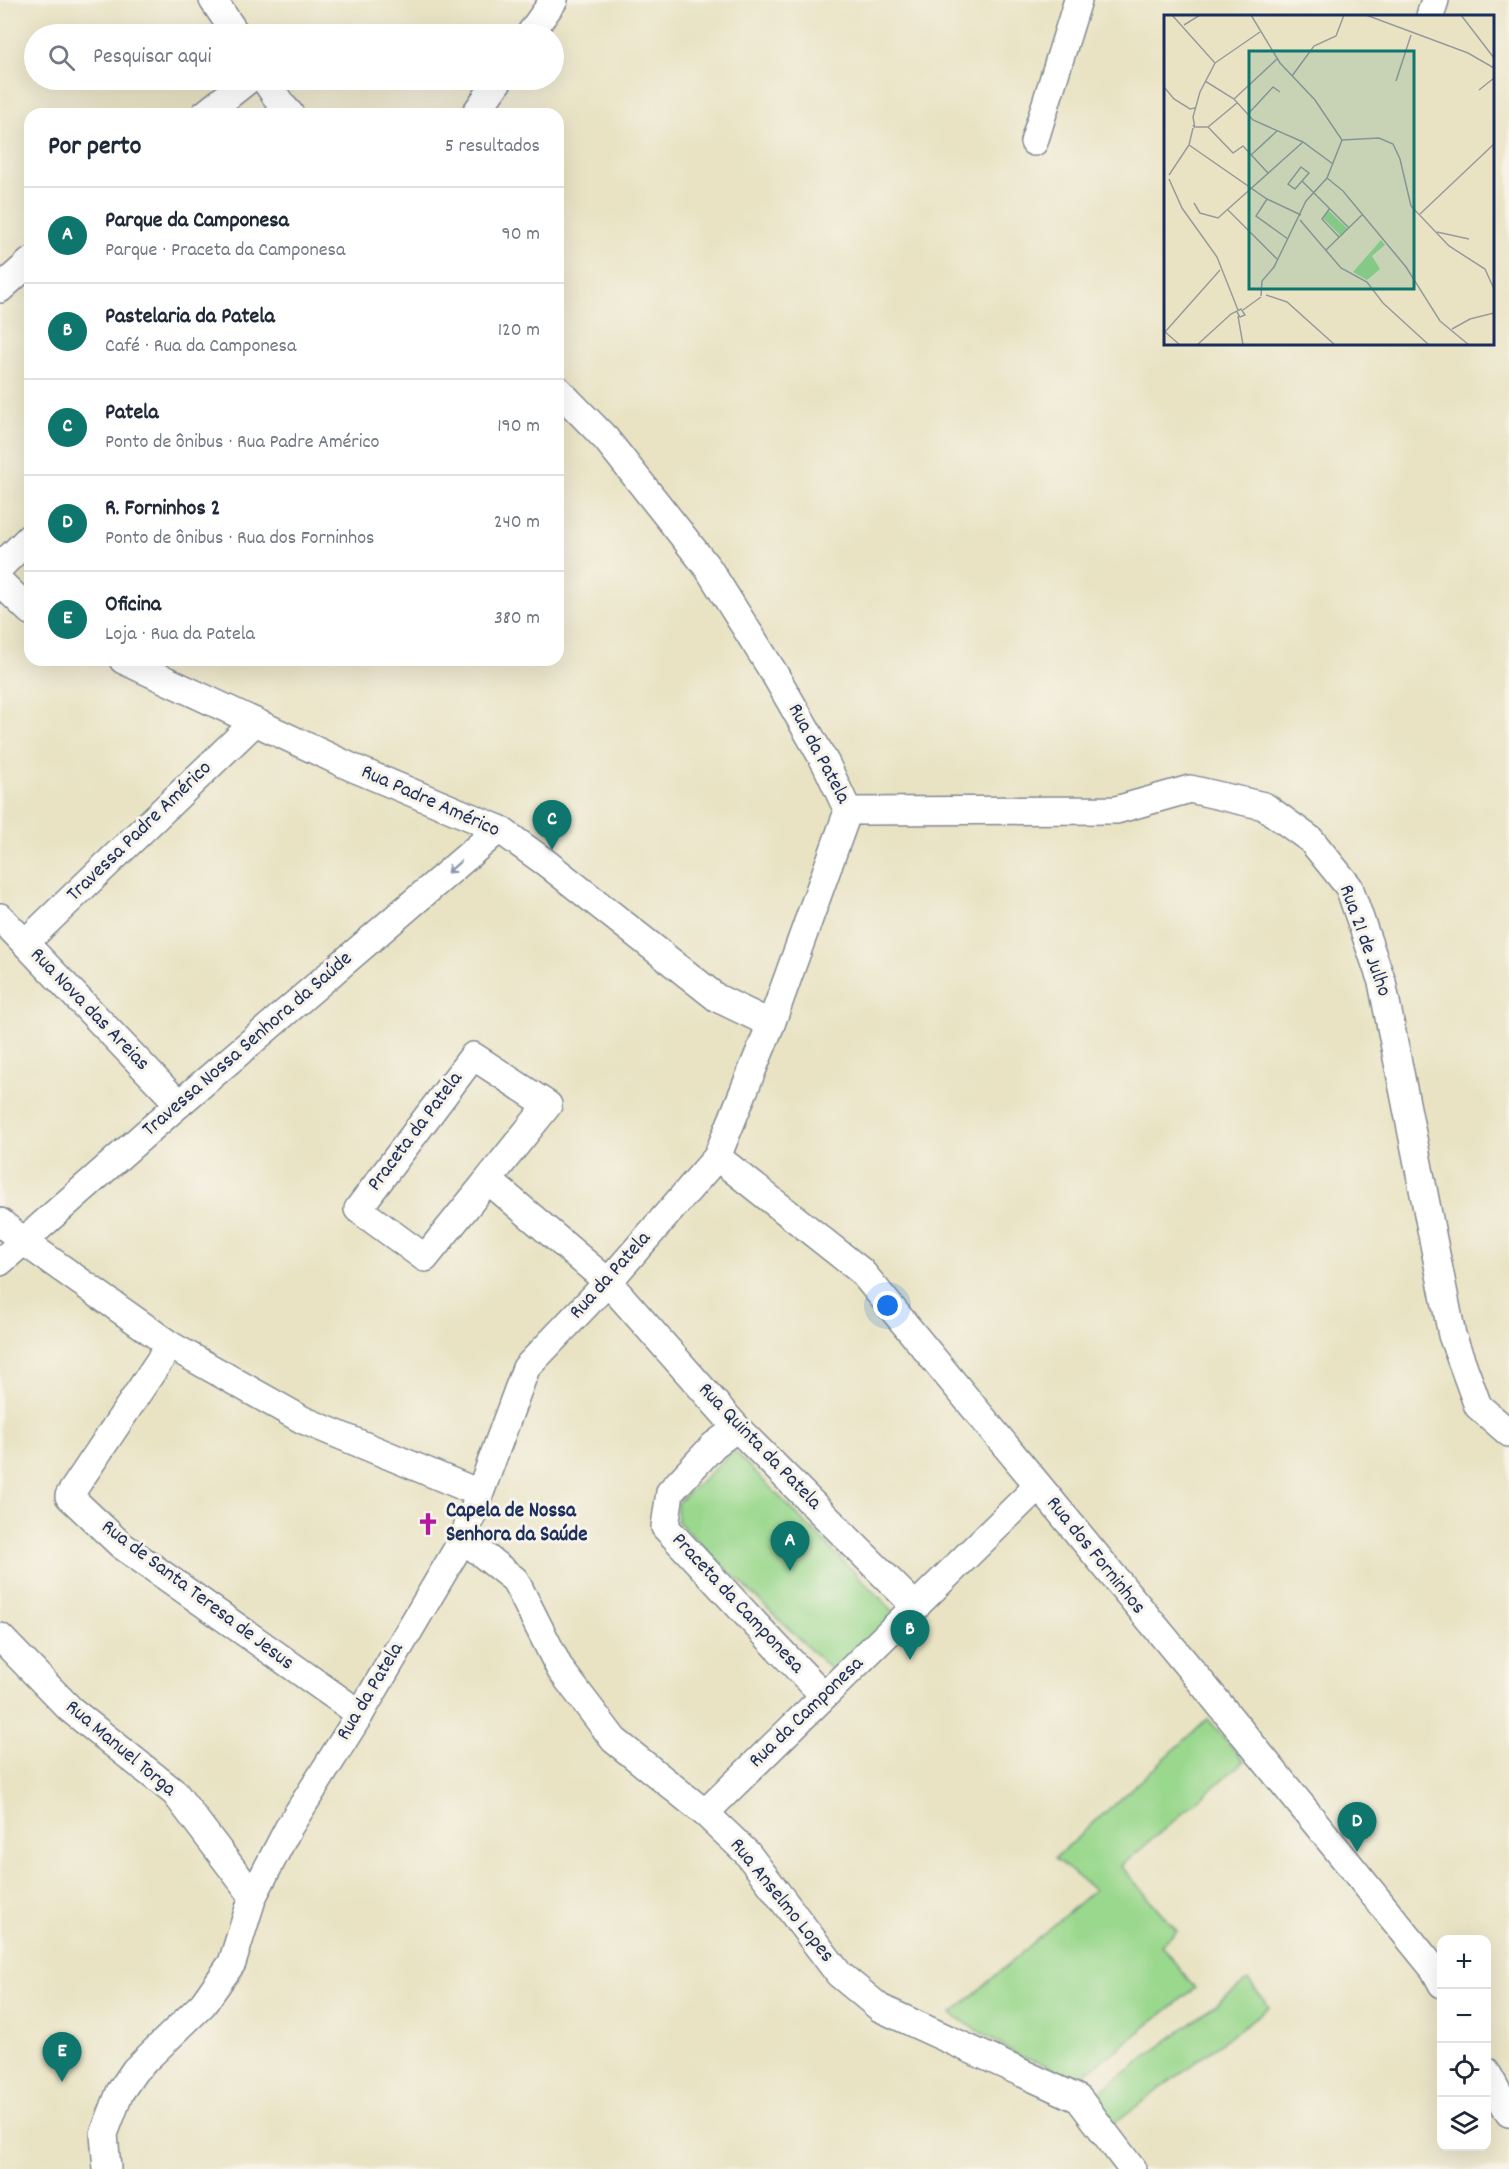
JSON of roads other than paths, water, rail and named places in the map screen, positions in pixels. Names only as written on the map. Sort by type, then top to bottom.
[{"type":"street","points":[[213,0],[229,24]]},
{"type":"street","points":[[537,24],[554,0]]},
{"type":"street","points":[[1034,142],[1078,0]]},
{"type":"street","points":[[1430,15],[1435,0]]},
{"type":"street","points":[[213,108],[235,90]]},
{"type":"street","points":[[272,90],[285,108]]},
{"type":"street","points":[[479,108],[492,90]]},
{"type":"street","points":[[0,289],[24,267]]},
{"type":"street","name":"Rua da Patela","points":[[107,2169],[104,2134],[120,2092],[135,2070],[203,2004],[232,1963],[253,1896],[289,1827],[360,1714],[463,1539],[526,1368],[608,1282],[717,1157],[771,1024],[849,811],[826,764],[774,673],[708,568],[606,439],[564,396]]},
{"type":"street","points":[[0,567],[24,543]]},
{"type":"street","points":[[0,582],[24,605]]},
{"type":"street","name":"Rua Padre Américo","points":[[136,666],[351,767],[499,829],[545,862],[717,998],[771,1024]]},
{"type":"street","name":"Travessa Padre Américo","points":[[25,943],[255,722]]},
{"type":"street","name":"Rua 21 de Julho","points":[[849,811],[1116,810],[1190,789],[1264,806],[1311,840],[1349,887],[1382,982],[1452,1335],[1478,1406],[1509,1433]]},
{"type":"street","name":"Travessa Nossa Senhora da Saúde","points":[[0,1262],[178,1104],[499,829]]},
{"type":"street","name":"Rua Nova das Areias","points":[[0,917],[178,1104]]},
{"type":"street","name":"Praceta da Patela","points":[[473,1056],[548,1105],[488,1180],[425,1258],[358,1209],[473,1056]]},
{"type":"street","name":"Rua dos Forninhos","points":[[717,1157],[861,1271],[1437,1975]]},
{"type":"street","points":[[488,1180],[608,1282]]},
{"type":"street","points":[[0,1222],[170,1345],[303,1420],[479,1493]]},
{"type":"street","name":"Rua Quinta da Patela","points":[[608,1282],[737,1428],[916,1607]]},
{"type":"street","name":"Rua de Santa Teresa de Jesus","points":[[170,1345],[69,1496],[121,1545],[360,1714]]},
{"type":"street","name":"Praceta da Camponesa","points":[[737,1428],[714,1445],[670,1492],[665,1527],[824,1695]]},
{"type":"street","name":"Rua da Camponesa","points":[[705,1813],[1038,1486]]},
{"type":"street","name":"Rua Anselmo Lopes","points":[[463,1539],[515,1580],[560,1669],[614,1740],[705,1813],[747,1853],[839,1974],[880,2008],[1079,2099],[1132,2169]]},
{"type":"street","name":"Rua Manuel Torga","points":[[0,1637],[70,1709],[175,1792],[253,1896]]},
{"type":"street","points":[[1491,2080],[1509,2113]]},
{"type":"place","name":"Patela","points":[[552,850]]},
{"type":"place","name":"Capela de Nossa Senhora da Saúde","points":[[428,1524]]},
{"type":"place","name":"Parque da Camponesa","points":[[790,1571]]},
{"type":"place","name":"Pastelaria da Patela","points":[[910,1660]]},
{"type":"place","name":"R. Forninhos 2","points":[[1357,1852]]},
{"type":"place","name":"Oficina","points":[[62,2082]]}]
